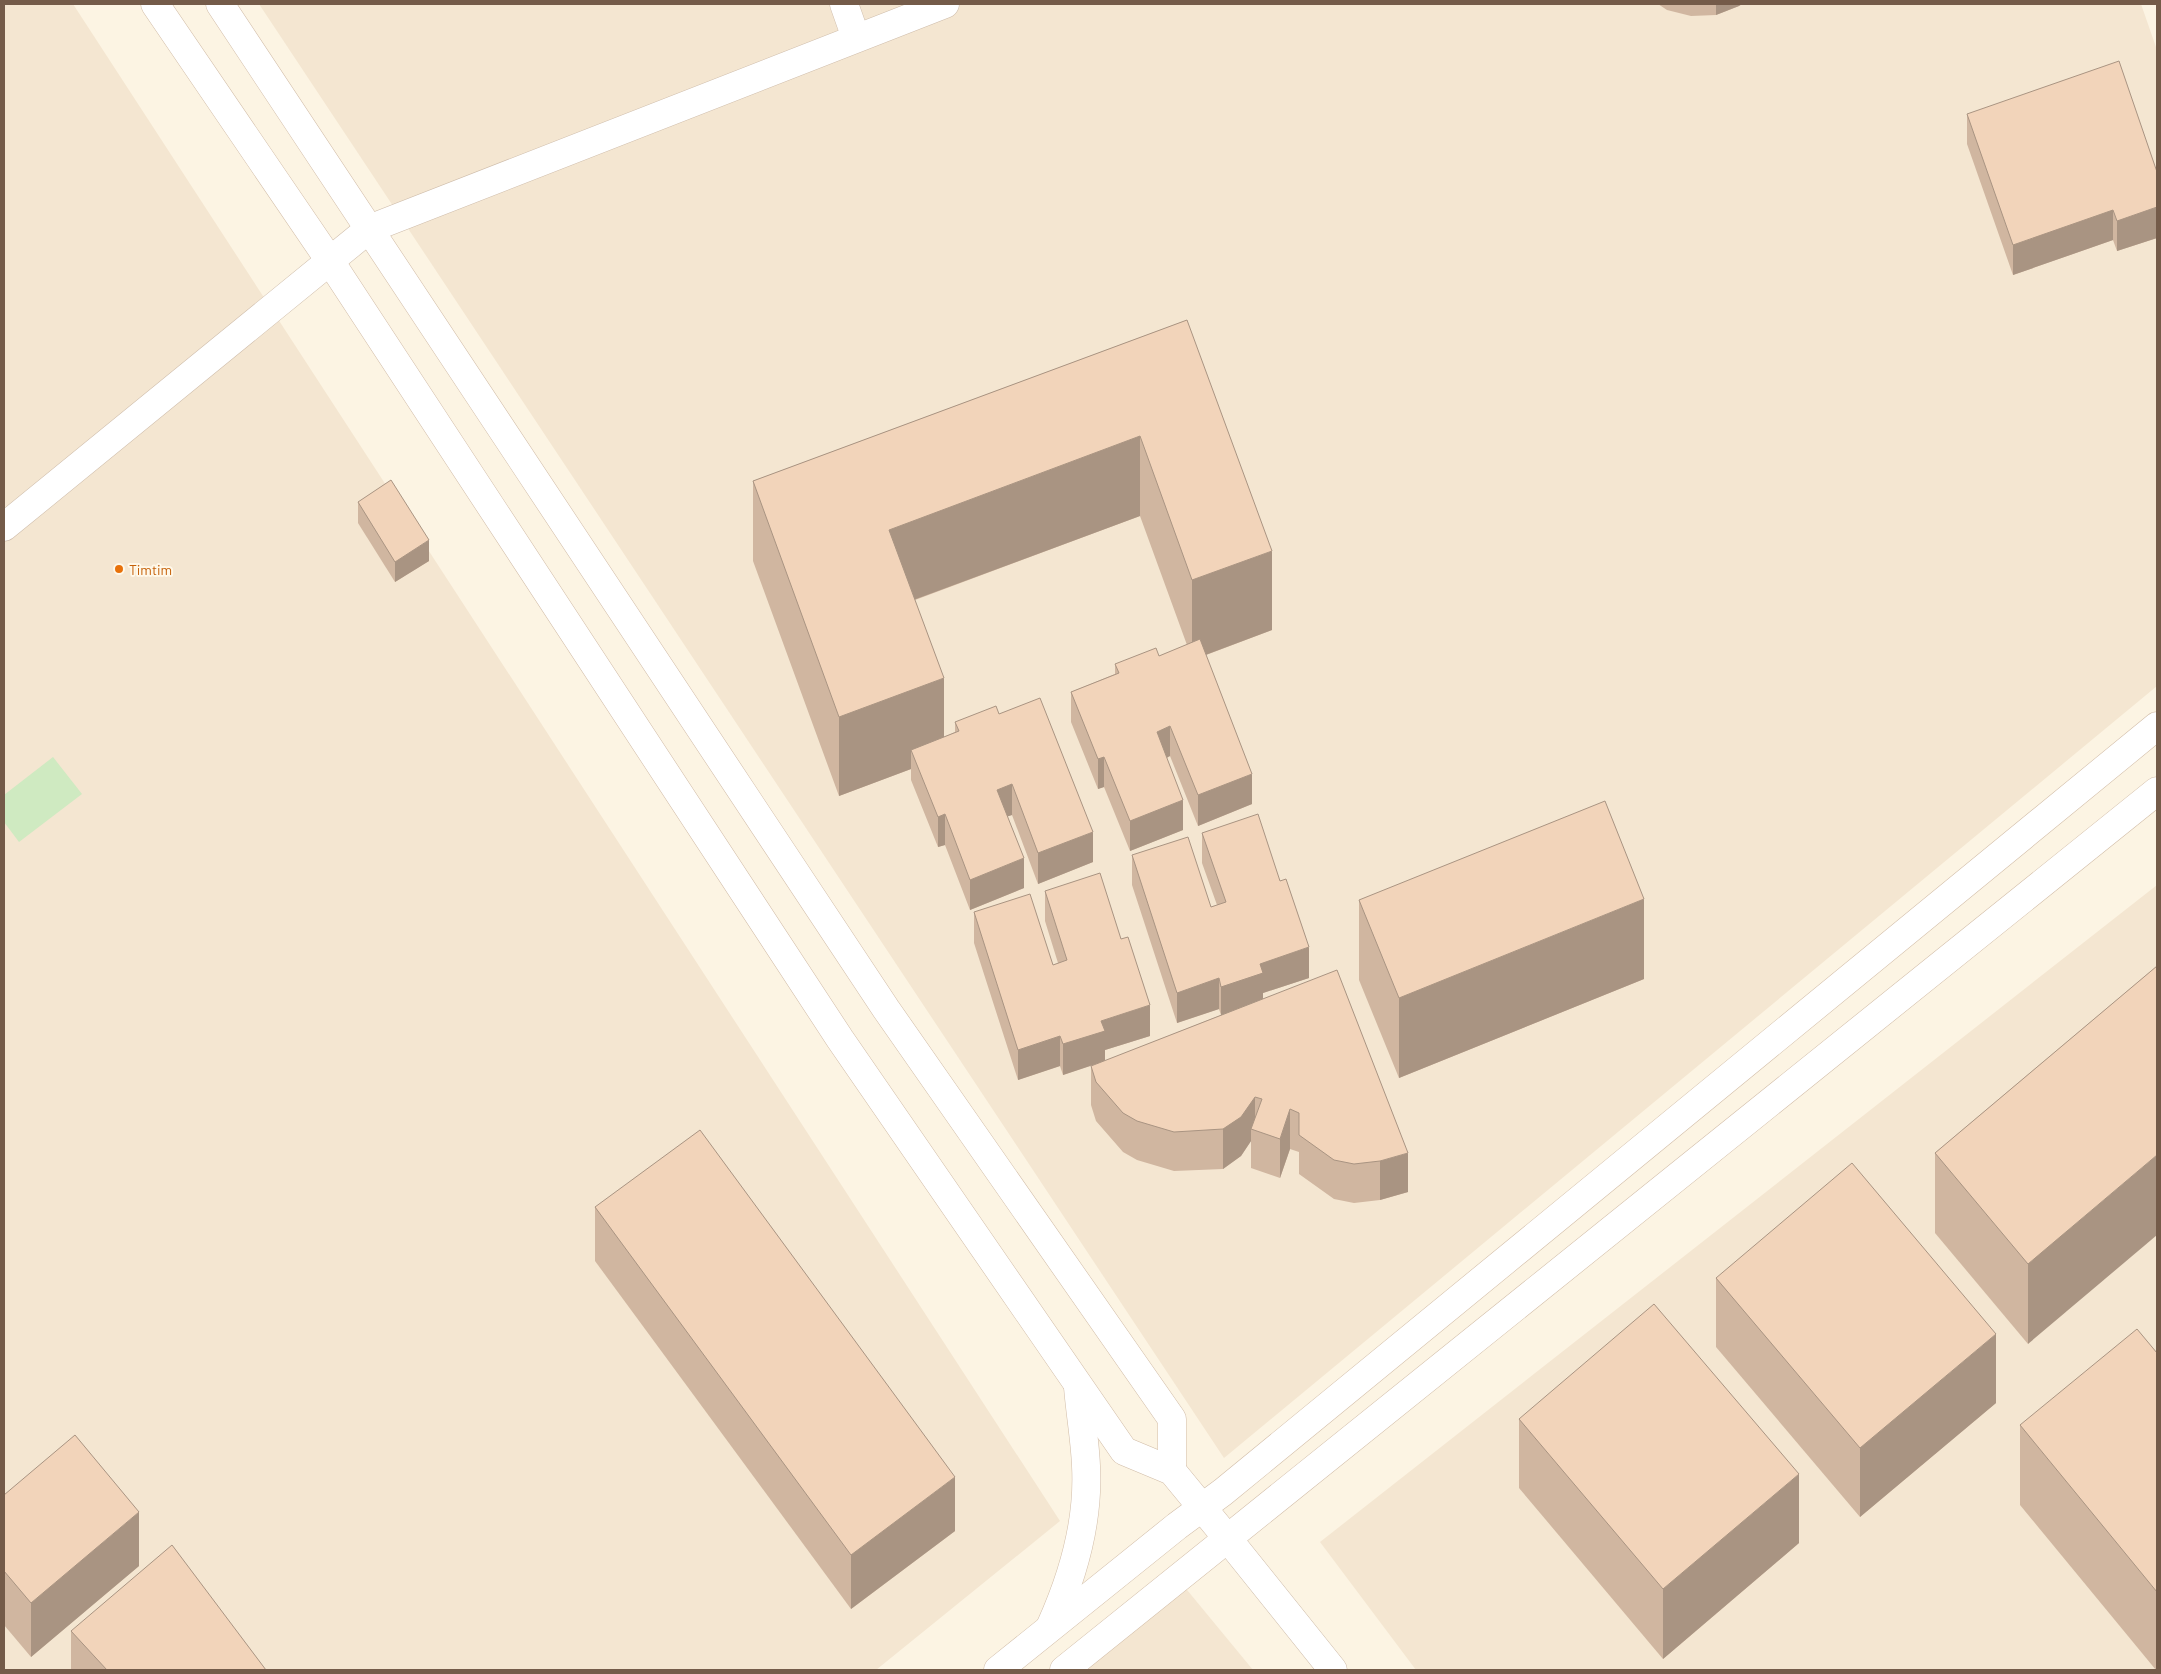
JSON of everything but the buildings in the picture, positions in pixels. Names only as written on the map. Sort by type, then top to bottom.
[{"type":"street","points":[[155,4],[330,261],[840,1039],[1124,1451],[1172,1471],[1333,1670]]},
{"type":"street","points":[[220,4],[886,1009],[1172,1419],[1172,1471]]},
{"type":"street","points":[[844,4],[856,38]]},
{"type":"street","points":[[4,527],[369,229],[945,4]]},
{"type":"street","points":[[998,1670],[1202,1507],[2157,726]]},
{"type":"street","points":[[1064,1670],[2157,791]]},
{"type":"street","points":[[1050,1628],[1062,1601],[1076,1555],[1084,1515],[1086,1467],[1077,1383]]},
{"type":"shaded area","points":[[4,4],[73,4],[1060,1521],[876,1670],[4,1670]]},
{"type":"shaded area","points":[[259,4],[2141,4],[2157,50],[2157,686],[1224,1458]]},
{"type":"shaded area","points":[[2157,885],[2157,1670],[1416,1670],[1320,1542]]},
{"type":"shaded area","points":[[1178,1579],[1253,1670],[1062,1670]]},
{"type":"green space","points":[[53,757],[82,794],[19,842],[4,822],[4,795]]},
{"type":"place","name":"Timtim","points":[[119,569]]}]
